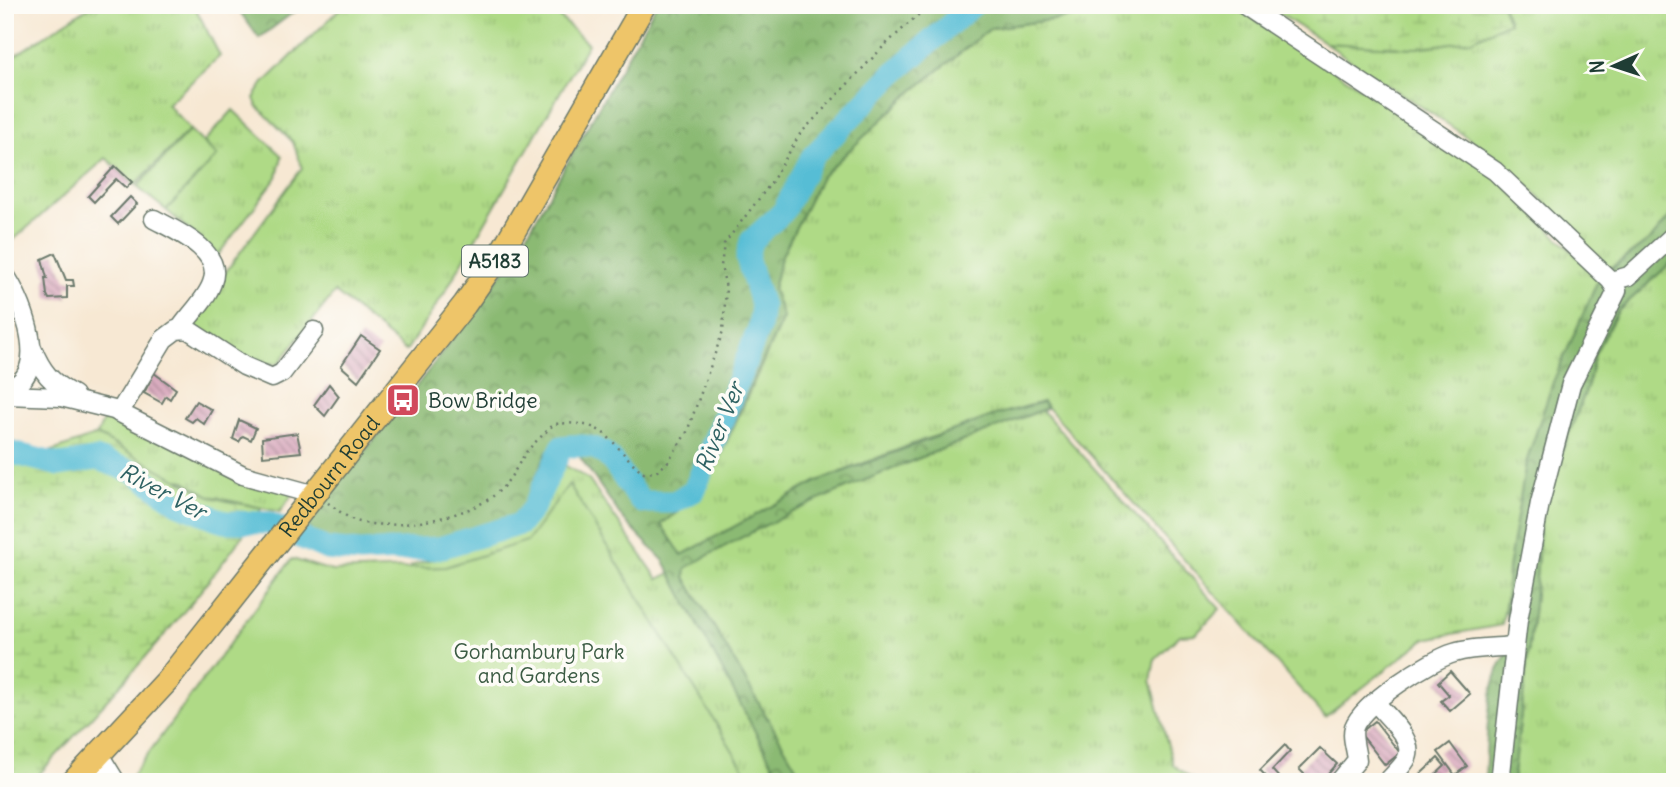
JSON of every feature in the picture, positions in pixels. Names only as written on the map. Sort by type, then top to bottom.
[{"type":"main road","name":"Redbourn Road","points":[[73,782],[167,681],[294,518],[318,497],[465,304],[504,248],[643,5]]},
{"type":"lane","points":[[1244,5],[1495,172],[1611,281],[1617,291],[1571,384],[1540,503],[1514,646],[1500,782]]},
{"type":"lane","points":[[119,413],[164,339],[180,329],[212,284],[213,270],[197,242],[154,219]]},
{"type":"lane","points":[[1611,281],[1629,276],[1675,234]]},
{"type":"lane","points":[[5,275],[18,293],[28,318],[30,345],[27,370],[20,382],[5,392]]},
{"type":"lane","points":[[180,329],[187,329],[244,366],[272,378],[282,373],[314,331]]},
{"type":"lane","points":[[30,345],[42,372],[56,386],[87,402]]},
{"type":"lane","points":[[5,392],[87,402],[119,413],[243,475],[318,497]]},
{"type":"lane","points":[[1339,782],[1357,760],[1354,728],[1362,714],[1376,703],[1437,659],[1456,652],[1514,646]]},
{"type":"lane","points":[[1376,703],[1406,740],[1409,748],[1407,758],[1387,782]]},
{"type":"lane","points":[[100,756],[116,782]]},
{"type":"path","points":[[318,497],[357,522],[399,523],[457,513],[482,504],[499,491],[528,450],[554,424],[578,422],[600,429],[644,473],[656,472],[667,463],[687,432],[723,331],[726,288],[721,265],[724,244],[771,183],[800,134],[884,46],[929,5]]},
{"type":"green space","points":[[194,5],[220,56],[167,104],[190,129],[135,185],[106,158],[10,243],[5,243],[5,62],[89,7]]},
{"type":"green space","points":[[235,5],[303,5],[259,38]]},
{"type":"green space","points":[[344,5],[547,5],[588,44],[445,292],[406,351],[335,292],[279,363],[257,365],[186,326],[302,168],[293,142],[257,106],[254,98],[264,83]]},
{"type":"green space","points":[[656,5],[1091,5],[1073,17],[991,28],[909,94],[821,177],[781,257],[773,289],[783,318],[698,497],[661,524],[682,555],[818,481],[992,416],[1043,402],[1047,408],[818,501],[773,521],[686,568],[685,577],[805,782],[782,782],[664,561],[623,519],[566,437],[547,451],[519,516],[434,544],[331,544],[299,530],[394,416],[515,256]]},
{"type":"green space","points":[[1091,5],[1232,5],[1489,170],[1599,278],[1526,463],[1502,625],[1425,639],[1325,717],[1043,402],[923,440],[818,481],[681,556],[661,524],[703,494],[783,318],[773,289],[781,257],[821,177],[909,94],[991,28],[1073,17]]},
{"type":"green space","points":[[1265,5],[1502,5],[1509,22],[1472,40],[1417,48],[1326,43]]},
{"type":"green space","points":[[1502,5],[1675,5],[1675,210],[1652,238],[1610,268],[1580,241],[1525,183],[1495,157],[1326,43],[1417,48],[1509,22]]},
{"type":"green space","points":[[233,110],[282,156],[277,177],[218,255],[166,210],[217,156],[204,142]]},
{"type":"green space","points":[[190,130],[217,156],[166,210],[137,187]]},
{"type":"green space","points":[[1675,210],[1675,259],[1618,311],[1595,353],[1588,385],[1542,502],[1534,605],[1513,782],[1485,782],[1492,694],[1502,662],[1510,651],[1512,631],[1506,612],[1508,569],[1526,463],[1553,382],[1599,278],[1652,238]]},
{"type":"green space","points":[[1675,259],[1675,782],[1513,782],[1534,605],[1542,502],[1588,385],[1595,353],[1618,311]]},
{"type":"green space","points":[[1042,410],[1220,609],[1196,634],[1180,635],[1155,659],[1151,680],[1173,765],[1196,782],[470,782],[411,566],[519,532],[543,507],[564,465],[588,479],[658,579],[740,535],[788,513]]},
{"type":"green space","points":[[106,414],[294,492],[280,512],[210,496],[185,481],[169,477],[97,435]]},
{"type":"green space","points":[[97,435],[208,495],[262,508],[181,615],[32,782],[5,782],[5,461],[47,453]]},
{"type":"green space","name":"Gorhambury Park and Gardens","points":[[569,484],[752,782],[132,782],[131,777],[292,559],[332,571],[445,567],[527,541]]},
{"type":"building","points":[[115,166],[132,182],[126,188],[116,179],[94,202],[88,196]]},
{"type":"building","points":[[130,197],[137,204],[118,224],[111,217]]},
{"type":"building","points":[[55,253],[66,280],[73,280],[74,286],[67,286],[67,298],[49,299],[47,295],[47,278],[42,259]]},
{"type":"building","points":[[361,336],[380,349],[358,381],[341,366]]},
{"type":"building","points":[[154,373],[176,389],[170,399],[166,396],[162,403],[144,393]]},
{"type":"building","points":[[329,384],[339,396],[325,416],[314,405]]},
{"type":"building","points":[[196,401],[212,410],[204,424],[196,418],[192,422],[185,418]]},
{"type":"building","points":[[239,420],[256,428],[251,440],[243,436],[239,442],[233,439]]},
{"type":"building","points":[[297,433],[301,452],[263,456],[262,438]]},
{"type":"building","points":[[1450,671],[1470,694],[1450,711],[1441,701],[1449,695],[1438,682]]},
{"type":"building","points":[[1375,721],[1400,753],[1385,765],[1360,733]]},
{"type":"building","points":[[1450,743],[1467,766],[1455,775],[1438,752]]},
{"type":"building","points":[[1285,745],[1290,751],[1272,770],[1283,782],[1271,782],[1260,770]]},
{"type":"building","points":[[1320,748],[1337,764],[1321,782],[1306,782],[1309,779],[1299,769]]},
{"type":"building","points":[[1438,758],[1445,766],[1428,782],[1412,782]]},
{"type":"waterway","name":"River Ver","points":[[5,451],[60,465],[98,459],[136,473],[178,503],[225,522],[269,523],[327,549],[360,552],[439,548],[520,524],[533,508],[562,447],[580,446],[603,452],[642,502],[674,502],[694,491],[759,328],[762,306],[747,258],[751,241],[783,212],[812,157],[893,74],[973,5]]},
{"type":"place","name":"Bow Bridge","points":[[403,400]]}]
